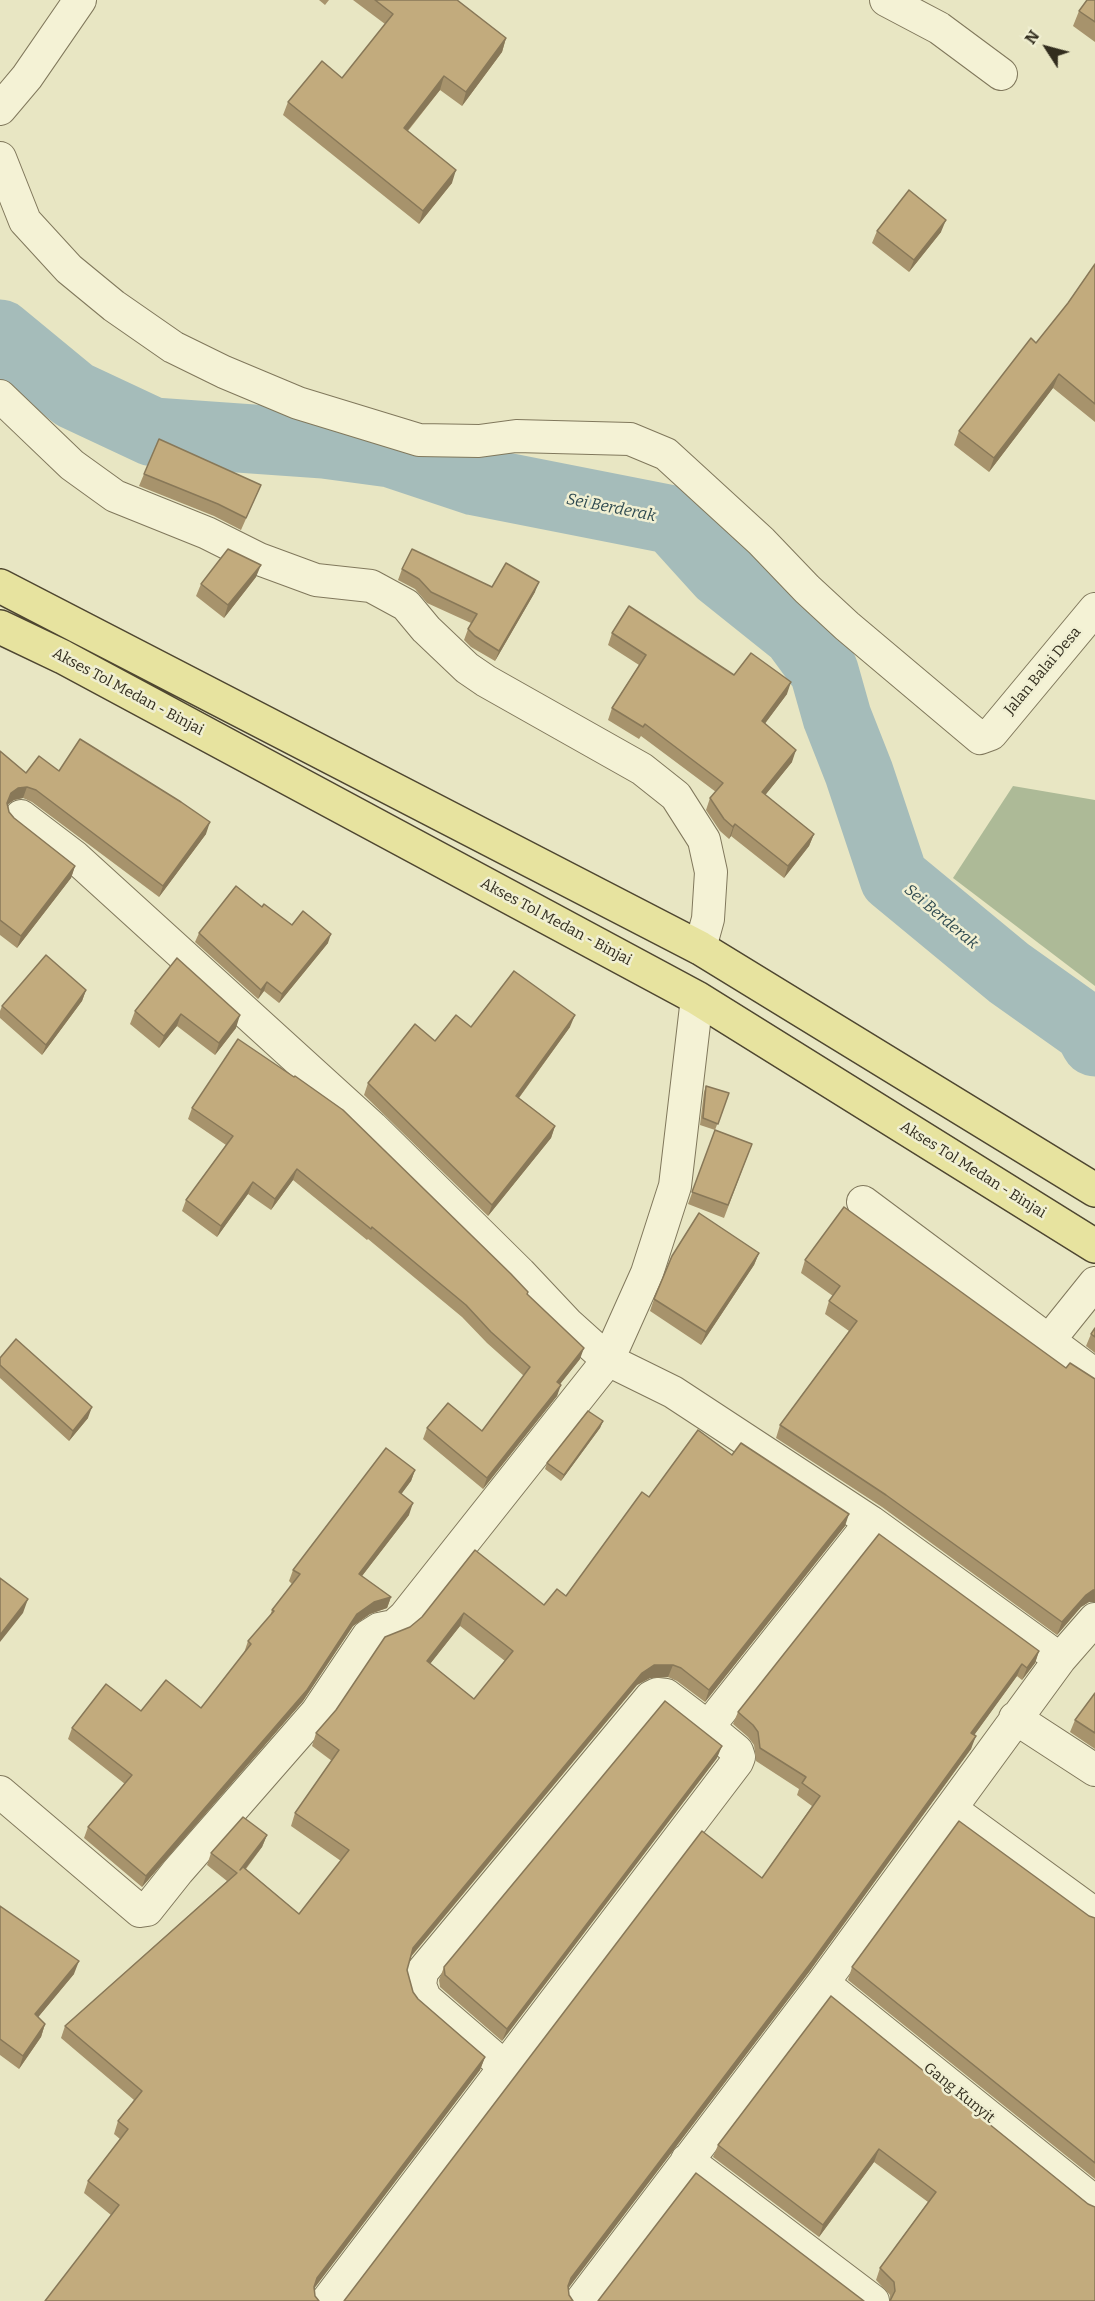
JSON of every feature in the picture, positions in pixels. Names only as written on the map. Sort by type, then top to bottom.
[{"type":"main road","points":[[0,586],[700,948],[1095,1190]]},
{"type":"main road","name":"Akses Tol Medan - Binjai","points":[[0,627],[63,657],[697,998],[1095,1246]]},
{"type":"street","points":[[886,0],[939,28],[1001,74]]},
{"type":"street","points":[[0,109],[27,77],[74,8]]},
{"type":"street","name":"Jalan Balai Desa","points":[[0,158],[25,221],[69,269],[114,306],[173,346],[224,372],[297,403],[419,440],[478,441],[516,436],[630,439],[666,454],[761,540],[807,589],[847,626],[970,732],[980,738],[991,734],[1095,609]]},
{"type":"street","points":[[0,396],[72,465],[115,496],[207,533],[259,559],[316,580],[371,586],[406,605],[434,637],[467,668],[486,681],[560,725],[607,748],[642,769],[676,796],[704,840],[711,872],[708,919],[700,948]]},
{"type":"street","points":[[21,816],[75,857],[372,1127],[568,1324],[608,1360],[673,1392],[871,1522],[1059,1659]]},
{"type":"street","points":[[0,1792],[140,1911],[147,1910],[178,1871],[317,1712],[368,1636],[379,1629],[394,1626],[405,1616],[608,1360],[647,1273],[675,1186],[697,998]]},
{"type":"street","points":[[862,1202],[1095,1375]]},
{"type":"street","points":[[1050,1340],[1095,1283]]},
{"type":"street","points":[[708,1727],[871,1522]]},
{"type":"street","points":[[581,2301],[823,1983],[1059,1659],[1095,1619]]},
{"type":"street","points":[[327,2301],[505,2067],[737,1762],[739,1757],[736,1751],[666,1695],[657,1694],[651,1697],[422,1972],[420,1985],[425,1998],[505,2067]]},
{"type":"street","points":[[1015,1718],[1095,1770]]},
{"type":"street","points":[[951,1809],[1095,1914]]},
{"type":"street","name":"Gang Kunyit","points":[[823,1983],[1095,2202]]},
{"type":"street","points":[[687,2160],[873,2301]]},
{"type":"green space","points":[[1013,786],[1095,800],[1095,986],[953,878]]},
{"type":"building","points":[[375,0],[457,0],[506,38],[466,92],[444,76],[404,128],[456,170],[423,211],[288,102],[322,61],[342,78],[393,14]]},
{"type":"building","points":[[1087,0],[1095,0],[1095,22],[1079,11]]},
{"type":"building","points":[[909,190],[946,220],[914,260],[877,231]]},
{"type":"building","points":[[1095,264],[1095,404],[1059,374],[994,458],[959,431],[1031,338],[1036,343]]},
{"type":"building","points":[[159,439],[261,485],[246,518],[144,474]]},
{"type":"building","points":[[228,549],[261,565],[228,605],[201,584]]},
{"type":"building","points":[[412,549],[492,587],[506,563],[539,582],[499,651],[468,629],[477,614],[431,592],[419,579],[402,569]]},
{"type":"building","points":[[629,606],[734,675],[751,653],[791,682],[762,721],[796,750],[762,792],[814,834],[788,866],[735,824],[733,827],[724,819],[710,798],[723,783],[645,724],[643,727],[612,708],[646,655],[612,633]]},
{"type":"building","points":[[80,739],[210,822],[163,886],[36,790],[27,787],[18,788],[11,793],[7,803],[9,812],[75,866],[21,936],[0,920],[0,751],[26,773],[39,756],[59,771]]},
{"type":"building","points":[[236,886],[262,907],[264,904],[292,925],[303,911],[331,934],[282,994],[267,982],[261,990],[199,933]]},
{"type":"building","points":[[46,955],[86,990],[46,1045],[2,1006]]},
{"type":"building","points":[[177,958],[240,1015],[219,1043],[181,1014],[164,1036],[135,1011]]},
{"type":"building","points":[[514,971],[575,1015],[516,1096],[555,1126],[492,1205],[368,1083],[415,1024],[435,1041],[456,1015],[471,1027]]},
{"type":"building","points":[[238,1039],[343,1110],[584,1348],[557,1382],[561,1385],[487,1478],[427,1428],[448,1403],[482,1431],[530,1367],[491,1332],[466,1305],[372,1227],[371,1229],[297,1169],[275,1199],[253,1182],[221,1226],[186,1200],[233,1136],[192,1108]]},
{"type":"building","points":[[706,1086],[729,1093],[718,1124],[703,1118]]},
{"type":"building","points":[[715,1130],[752,1144],[728,1205],[692,1192]]},
{"type":"building","points":[[844,1207],[1066,1368],[1070,1363],[1095,1379],[1095,1590],[1086,1595],[1062,1622],[886,1495],[780,1425],[857,1321],[829,1301],[840,1286],[805,1260]]},
{"type":"building","points":[[699,1213],[759,1253],[706,1332],[654,1299],[672,1256]]},
{"type":"building","points":[[16,1339],[92,1407],[73,1431],[0,1365],[0,1358]]},
{"type":"building","points":[[588,1411],[603,1421],[564,1475],[547,1463]]},
{"type":"building","points":[[698,1430],[732,1455],[741,1443],[849,1514],[709,1690],[681,1668],[673,1665],[654,1665],[642,1673],[413,1948],[407,1970],[413,1992],[418,1999],[485,2057],[317,2278],[314,2287],[315,2296],[319,2301],[45,2301],[119,2205],[88,2181],[128,2129],[118,2121],[142,2091],[65,2026],[237,1873],[211,1853],[243,1817],[267,1835],[240,1870],[243,1867],[299,1914],[349,1850],[295,1813],[339,1750],[316,1733],[336,1710],[385,1637],[410,1627],[422,1617],[475,1550],[544,1605],[557,1589],[566,1596],[642,1492],[649,1497]],"holes":[[[464,1613],[513,1651],[474,1699],[427,1661]]]},
{"type":"building","points":[[386,1448],[415,1470],[399,1492],[413,1503],[359,1574],[391,1597],[374,1602],[357,1614],[307,1690],[146,1876],[88,1827],[132,1775],[72,1728],[106,1684],[141,1711],[166,1680],[201,1708],[251,1644],[248,1641],[274,1611],[272,1610],[300,1574],[293,1570]]},
{"type":"building","points":[[879,1534],[1039,1651],[1027,1668],[1022,1664],[971,1733],[976,1736],[813,1960],[571,2278],[568,2286],[569,2295],[573,2301],[344,2301],[702,1831],[762,1878],[820,1796],[802,1783],[806,1777],[760,1748],[758,1732],[738,1712]]},
{"type":"building","points":[[0,1578],[28,1599],[0,1635]]},
{"type":"building","points":[[1095,1693],[1095,1733],[1075,1720]]},
{"type":"building","points":[[665,1701],[722,1746],[507,2029],[445,1975],[444,1967]]},
{"type":"building","points":[[959,1821],[1089,1916],[1095,1918],[1095,2163],[852,1967]]},
{"type":"building","points":[[0,1906],[79,1961],[35,2014],[45,2024],[23,2056],[0,2039]]},
{"type":"building","points":[[831,1996],[1088,2204],[1095,2207],[1095,2301],[890,2301],[895,2291],[894,2282],[880,2268],[936,2192],[879,2149],[823,2225],[718,2145]]},
{"type":"building","points":[[696,2173],[864,2301],[598,2301]]},
{"type":"waterway","name":"Sei Berderak","points":[[0,334],[74,395],[153,432],[324,444],[391,453],[475,481],[673,520],[721,573],[796,633],[824,671],[837,717],[859,773],[894,878],[1009,973],[1088,1029],[1095,1042]]}]
